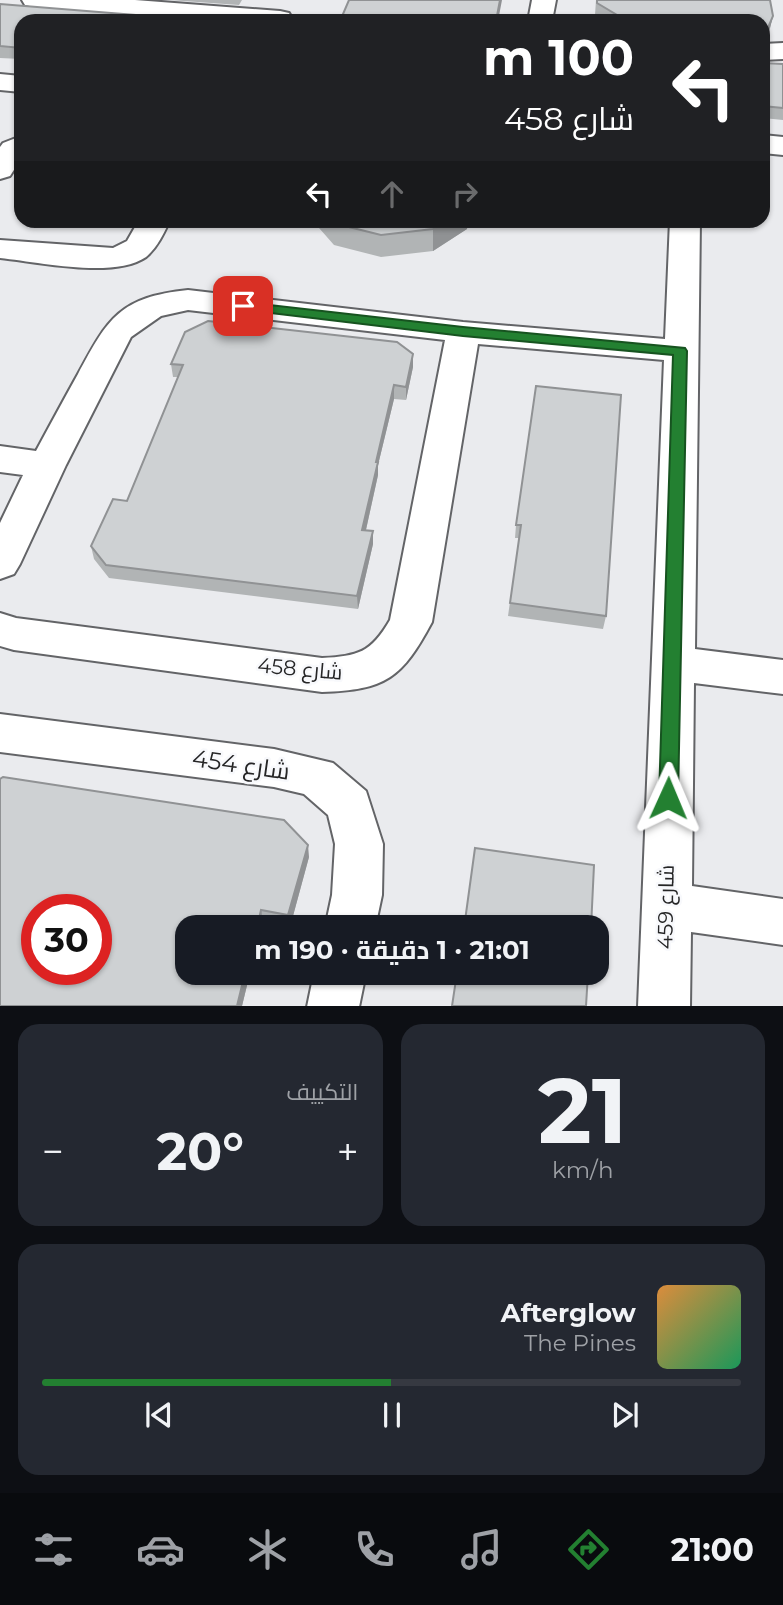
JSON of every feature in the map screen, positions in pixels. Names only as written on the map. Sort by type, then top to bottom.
[{"type":"street","points":[[34,0],[283,13]]},
{"type":"street","points":[[0,170],[14,148]]},
{"type":"street","points":[[0,250],[108,259],[126,256],[140,248],[151,228]]},
{"type":"street","name":"شارع 459","points":[[664,1006],[685,228]]},
{"type":"street","points":[[0,564],[47,465],[117,332],[131,317],[166,302],[188,300],[463,332],[680,351]]},
{"type":"street","name":"شارع 458","points":[[0,629],[14,634],[322,675],[355,674],[375,667],[395,650],[411,622],[463,332]]},
{"type":"street","points":[[0,459],[47,465]]},
{"type":"street","points":[[672,663],[783,677]]},
{"type":"street","name":"شارع 454","points":[[0,733],[274,768],[317,777],[348,805],[359,844],[357,895],[353,915]]},
{"type":"street","points":[[666,905],[783,922]]},
{"type":"street","points":[[333,1006],[337,985]]},
{"type":"building","points":[[349,0],[500,0],[497,14],[343,14]]},
{"type":"building","points":[[597,0],[770,0],[773,16],[770,23],[770,14],[615,14],[597,3]]},
{"type":"building","points":[[0,4],[124,14],[14,14],[14,47],[0,46]]},
{"type":"building","points":[[770,63],[783,64],[783,108],[770,107]]},
{"type":"building","points":[[353,228],[435,228],[433,229],[381,235]]},
{"type":"building","points":[[208,321],[397,342],[413,354],[406,387],[394,385],[376,462],[362,530],[373,531],[357,596],[106,565],[91,546],[113,499],[127,501],[183,365],[171,364],[185,332]]},
{"type":"building","points":[[536,386],[621,395],[606,616],[510,603],[521,525],[516,525]]},
{"type":"building","points":[[3,777],[284,820],[308,845],[288,915],[261,910],[260,915],[175,915],[175,985],[242,985],[237,1006],[0,1006],[0,779]]},
{"type":"building","points":[[475,848],[594,865],[592,915],[466,915]]},
{"type":"building","points":[[455,985],[587,985],[586,1006],[452,1006]]},
{"type":"route","points":[[243,306],[463,332],[680,351],[668,798]]}]
